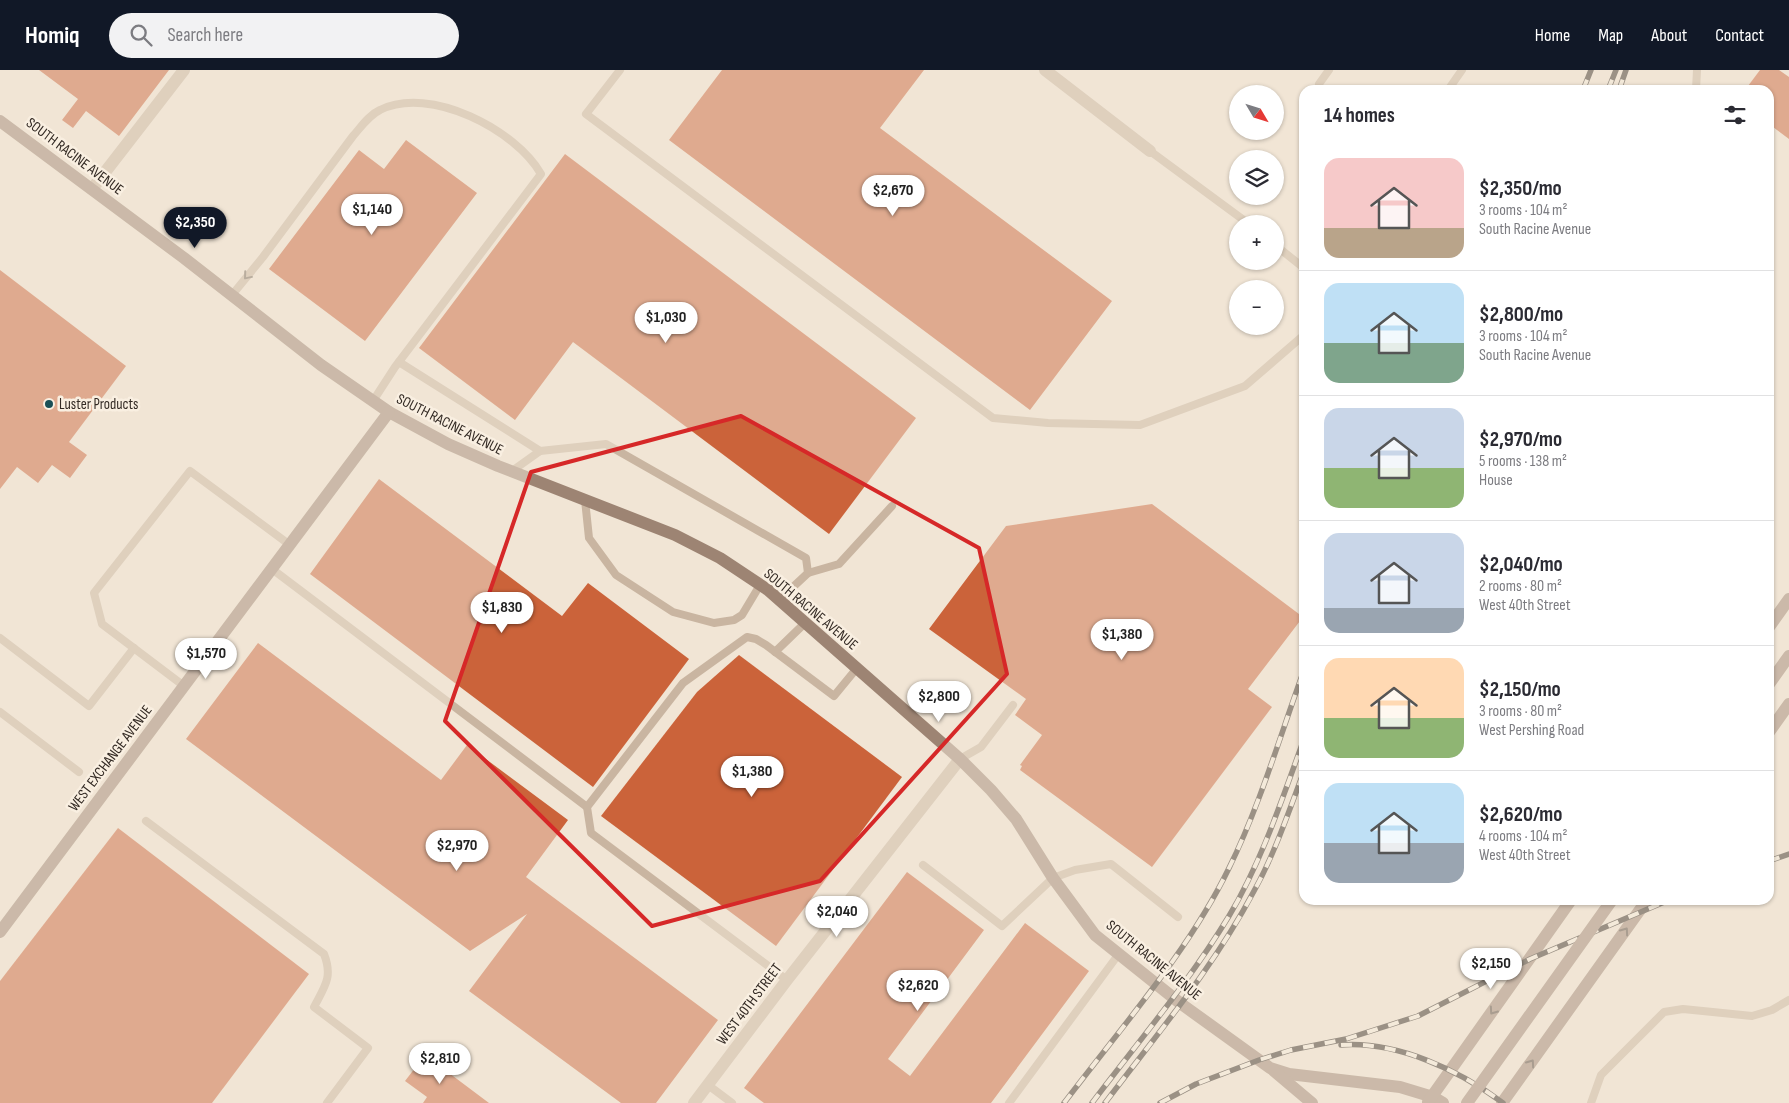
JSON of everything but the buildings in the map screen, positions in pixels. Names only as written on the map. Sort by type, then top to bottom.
[{"type":"street","points":[[92,189],[184,70]]},
{"type":"street","points":[[1045,70],[1150,151]]},
{"type":"street","name":"SOUTH RACINE AVENUE","points":[[0,121],[321,364],[389,412],[448,444],[585,500],[675,534],[720,558],[760,585],[960,759],[1016,819],[1053,878],[1095,935],[1118,955],[1270,1068],[1289,1074],[1400,1087],[1434,1101]]},
{"type":"street","name":"WEST EXCHANGE AVENUE","points":[[0,932],[389,412]]},
{"type":"street","points":[[1774,620],[1789,600]]},
{"type":"street","points":[[1774,677],[1789,656]]},
{"type":"street","points":[[1774,725],[1789,704]]},
{"type":"street","name":"WEST 40TH STREET","points":[[694,1103],[787,980],[960,759]]},
{"type":"street","points":[[1434,1101],[1568,905]]},
{"type":"street","points":[[1467,1103],[1608,905]]},
{"type":"street","points":[[1502,1103],[1643,905]]},
{"type":"street","points":[[1270,1068],[1312,1103]]},
{"type":"lane","points":[[620,70],[586,114],[993,418],[1048,423],[1140,425],[1245,386],[1299,339]]},
{"type":"lane","points":[[1319,84],[1329,70]]},
{"type":"lane","points":[[1452,85],[1462,70]]},
{"type":"lane","points":[[1696,85],[1697,70]]},
{"type":"lane","points":[[232,295],[263,257],[353,136],[369,118],[381,109],[412,102],[444,107],[474,117],[504,136],[533,161],[541,174],[399,362],[373,401]]},
{"type":"lane","points":[[1150,151],[1237,215]]},
{"type":"lane","points":[[1284,252],[1299,264]]},
{"type":"lane","points":[[399,362],[540,451]]},
{"type":"lane","points":[[512,471],[540,451],[606,444],[806,558],[808,573]]},
{"type":"lane","points":[[184,686],[102,624],[94,593],[190,471],[290,545]]},
{"type":"lane","points":[[585,500],[588,538],[616,575],[673,612],[714,623],[734,620],[742,615],[760,585]]},
{"type":"lane","points":[[779,600],[808,573],[839,564],[892,506]]},
{"type":"lane","points":[[272,568],[587,807],[591,833],[787,980]]},
{"type":"lane","points":[[775,652],[805,623]]},
{"type":"lane","points":[[0,638],[89,706],[134,648]]},
{"type":"lane","points":[[587,807],[683,683],[747,638],[756,639],[834,696],[857,668]]},
{"type":"lane","points":[[960,759],[981,747],[1013,706]]},
{"type":"lane","points":[[0,712],[79,772]]},
{"type":"lane","points":[[146,821],[324,954],[329,967],[327,982],[314,1007],[368,1048],[327,1103]]},
{"type":"lane","points":[[923,865],[1002,926],[1053,878],[1075,870],[1111,864],[1178,917]]},
{"type":"lane","points":[[1009,1103],[1118,955]]},
{"type":"lane","points":[[1591,1103],[1601,1075],[1664,1012],[1683,1009],[1752,1016],[1772,1010],[1789,1000]]},
{"type":"lane","points":[[708,1085],[732,1103]]},
{"type":"highlighted area","points":[[741,416],[979,548],[1007,674],[820,881],[652,926],[445,721],[531,472]]},
{"type":"railway","points":[[1585,85],[1591,70]]},
{"type":"railway","points":[[1610,85],[1616,70]]},
{"type":"railway","points":[[1621,85],[1626,70]]},
{"type":"railway","points":[[1064,1103],[1174,960],[1213,899],[1250,820],[1299,684]]},
{"type":"railway","points":[[1092,1103],[1180,988],[1229,916],[1252,874],[1299,753]]},
{"type":"railway","points":[[1105,1103],[1184,1000],[1238,919],[1269,862],[1299,784]]},
{"type":"railway","points":[[1774,859],[1789,854]]},
{"type":"railway","points":[[1160,1103],[1196,1084],[1259,1060],[1291,1050],[1346,1039],[1418,1016],[1530,959],[1657,905]]},
{"type":"railway","points":[[1341,1045],[1384,1048],[1426,1060],[1467,1079],[1503,1103]]},
{"type":"place","name":"Luster Products","points":[[49,404]]}]
